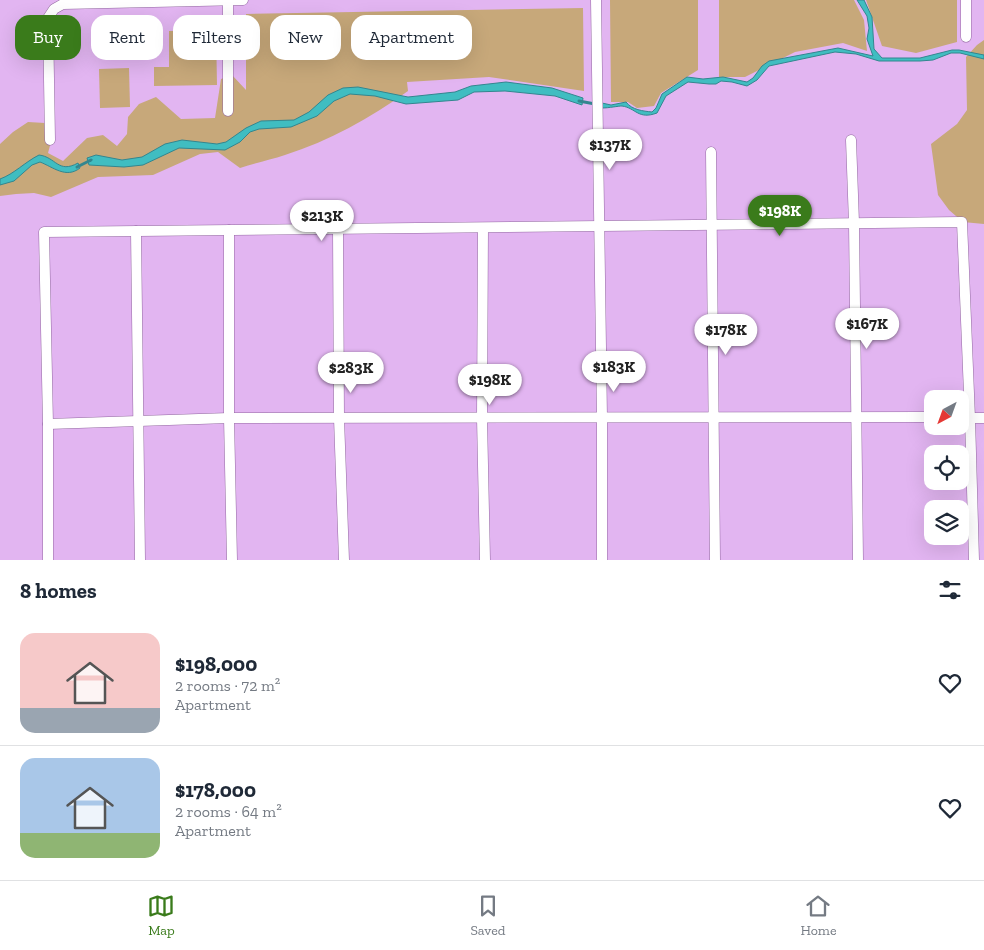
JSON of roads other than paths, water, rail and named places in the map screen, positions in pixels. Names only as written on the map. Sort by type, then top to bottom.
[{"type":"street","points":[[228,0],[228,111]]},
{"type":"street","points":[[50,140],[48,18],[54,10],[63,4],[243,0]]},
{"type":"street","points":[[596,0],[602,418],[602,560]]},
{"type":"street","points":[[966,0],[966,36]]},
{"type":"street","points":[[851,140],[854,223],[858,560]]},
{"type":"street","points":[[711,152],[715,560]]},
{"type":"street","points":[[48,560],[48,424],[44,232],[962,222],[965,390]]},
{"type":"street","points":[[483,228],[482,418],[485,560]]},
{"type":"street","points":[[338,229],[339,418],[344,560]]},
{"type":"street","points":[[229,230],[229,418],[232,560]]},
{"type":"street","points":[[136,231],[140,560]]},
{"type":"street","points":[[48,424],[229,418],[924,418]]},
{"type":"street","points":[[969,418],[984,418]]},
{"type":"street","points":[[966,435],[974,560]]},
{"type":"waterway","points":[[579,101],[595,104]]},
{"type":"waterway","points":[[77,167],[91,160]]}]
